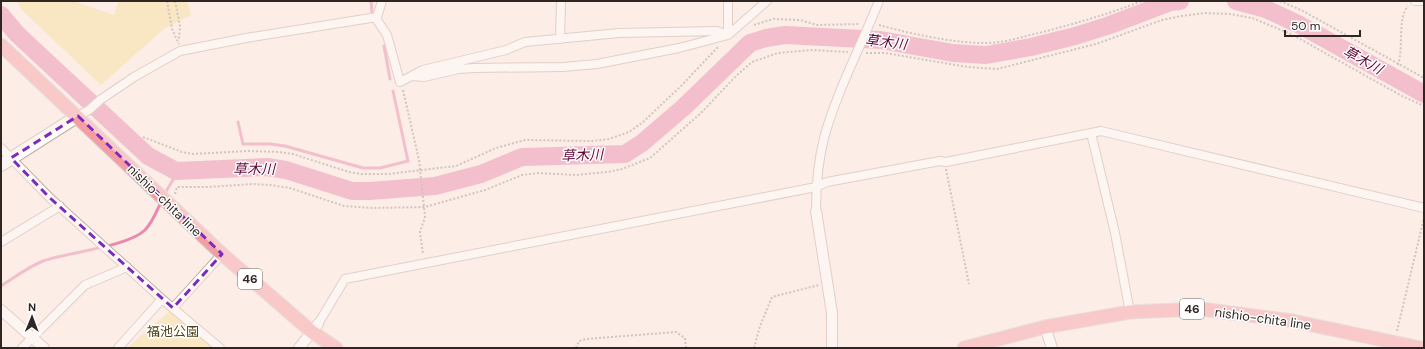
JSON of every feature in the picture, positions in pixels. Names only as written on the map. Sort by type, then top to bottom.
[{"type":"main road","name":"nishio-chita line","points":[[1,45],[83,113],[158,194],[172,200],[222,254],[315,328],[336,348]]},
{"type":"main road","points":[[1,165],[83,113]]},
{"type":"main road","name":"nishio-chita line","points":[[964,348],[1044,327],[1130,312],[1201,309],[1293,321],[1421,348]]},
{"type":"street","points":[[382,1],[377,17],[390,45],[400,82],[423,70],[506,50],[525,42],[619,33],[718,31],[728,35]]},
{"type":"street","points":[[560,39],[561,1]]},
{"type":"street","points":[[728,1],[728,35]]},
{"type":"street","points":[[412,76],[424,77],[475,68],[563,67],[597,64],[679,48],[728,35],[767,1]]},
{"type":"street","points":[[832,348],[832,312],[816,211],[816,187],[824,139],[842,87],[860,49],[879,1]]},
{"type":"street","points":[[1415,1],[1424,1]]},
{"type":"street","points":[[83,113],[134,77],[180,51],[238,39],[377,17]]},
{"type":"street","points":[[299,348],[315,328],[345,279],[425,262],[816,187],[827,182],[940,161],[945,162],[1101,131],[1424,208]]},
{"type":"street","points":[[1091,133],[1115,233],[1130,312]]},
{"type":"street","points":[[1,148],[102,245],[162,299],[220,348]]},
{"type":"street","points":[[1,242],[60,206]]},
{"type":"street","points":[[173,308],[222,254]]},
{"type":"street","points":[[22,348],[85,285],[127,267]]},
{"type":"street","points":[[118,348],[162,299]]},
{"type":"street","points":[[1,310],[44,348]]},
{"type":"street","points":[[1044,327],[1052,348]]},
{"type":"path","points":[[167,1],[172,29],[179,41]]},
{"type":"path","points":[[175,1],[180,26],[180,51]]},
{"type":"path","points":[[753,25],[774,19],[800,20],[817,25],[869,27],[967,42],[992,43],[1006,41],[1089,20],[1142,1]]},
{"type":"path","points":[[1280,1],[1303,11],[1398,65],[1424,78]]},
{"type":"path","points":[[1398,65],[1401,56],[1402,17],[1409,1]]},
{"type":"path","points":[[172,200],[177,187],[208,187],[253,184],[290,188],[344,206],[373,208],[425,207],[485,190],[522,175],[538,173],[576,175],[607,172],[639,163],[650,158],[669,142],[701,113],[736,76],[752,62],[778,53],[811,50],[860,49],[968,67],[998,69],[1096,44],[1162,20],[1205,13],[1230,14],[1252,18],[1291,34],[1402,96],[1424,106]]},
{"type":"path","points":[[143,137],[176,150],[193,154],[264,150],[293,154],[349,172],[388,174],[456,166],[496,148],[524,140],[592,141],[609,139],[629,132],[643,122],[681,86],[728,35]]},
{"type":"path","points":[[400,82],[419,160],[425,207],[425,216],[420,232],[425,262]]},
{"type":"path","points":[[945,162],[969,284]]},
{"type":"path","points":[[1394,342],[1424,218]]},
{"type":"path","points":[[754,348],[760,326],[772,297],[828,283]]},
{"type":"path","points":[[576,348],[579,341],[586,339],[676,332],[685,338],[686,348]]},
{"type":"highlighted area","points":[[78,116],[222,254],[173,308],[50,198],[11,158]]},
{"type":"green space","points":[[17,1],[73,1],[114,15],[119,1],[187,1],[191,15],[165,28],[101,85],[22,10]]},
{"type":"green space","name":"福池公園","points":[[173,308],[215,343],[211,348],[127,348]]},
{"type":"waterway","points":[[371,1],[372,12]]},
{"type":"waterway","name":"草木川","points":[[1,15],[17,34],[148,156],[176,171],[267,167],[286,170],[352,191],[369,191],[435,186],[481,174],[522,157],[625,154],[642,143],[684,107],[750,43],[766,38],[785,35],[881,40],[953,53],[986,55],[1031,47],[1075,36],[1110,25],[1170,2],[1180,1]]},
{"type":"waterway","name":"草木川","points":[[1236,1],[1266,9],[1300,25],[1424,94]]},
{"type":"waterway","points":[[384,46],[390,79]]},
{"type":"waterway","points":[[238,122],[243,144],[270,144],[285,146],[363,168],[380,168],[408,161],[393,91]]},
{"type":"waterway","points":[[164,195],[174,178],[176,171]]},
{"type":"waterway","points":[[1,286],[37,263],[112,245],[137,236],[145,230],[155,216],[162,200]]}]
